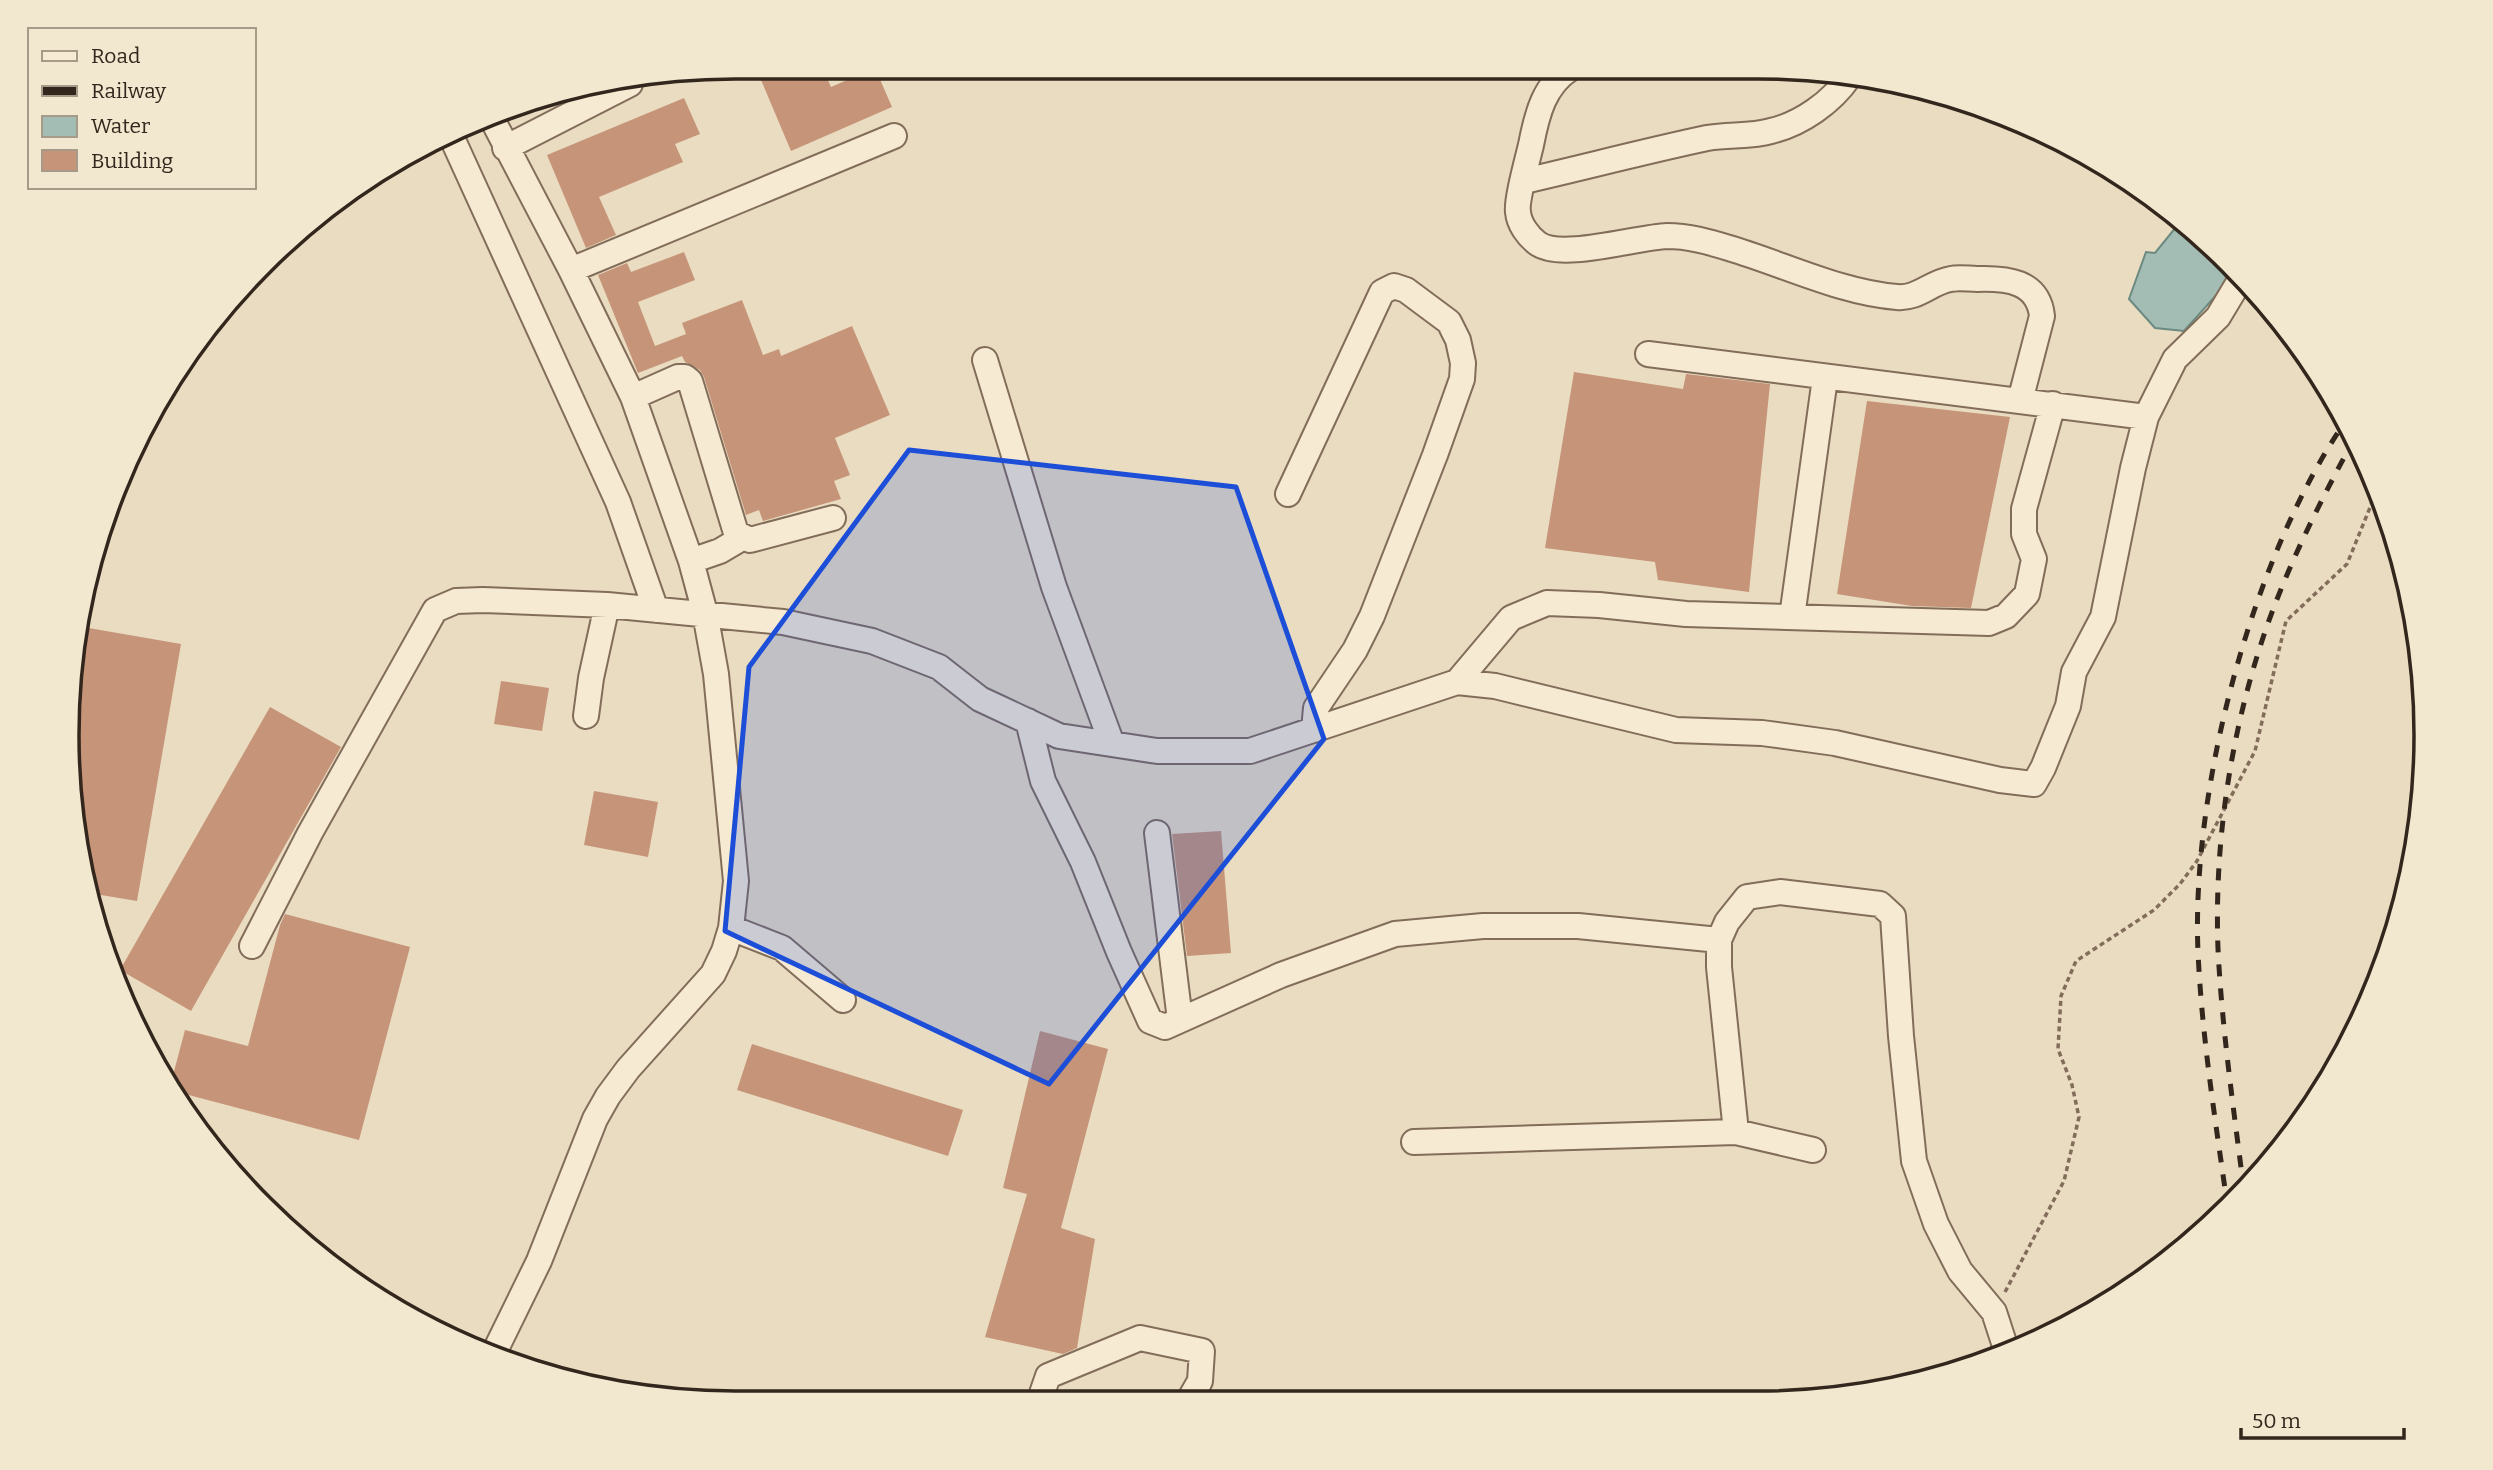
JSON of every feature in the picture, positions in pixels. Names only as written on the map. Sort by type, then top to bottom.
[{"type":"street","points":[[1556,79],[1544,96],[1534,131],[1518,212],[1525,231],[1539,245],[1566,251],[1667,236],[1699,239],[1860,291],[1898,297],[1912,297],[1950,279],[1997,278],[2016,282],[2033,293],[2040,304],[2042,316],[2020,401]]},
{"type":"street","points":[[1524,181],[1710,138],[1770,132],[1816,110],[1844,84]]},
{"type":"street","points":[[506,148],[621,89]]},
{"type":"street","points":[[495,125],[633,397],[691,561],[705,614],[716,674],[736,881],[731,928],[713,974],[628,1069],[608,1096],[595,1119],[538,1261],[497,1346]]},
{"type":"street","points":[[571,270],[894,136]]},
{"type":"street","points":[[454,142],[618,502],[656,610]]},
{"type":"street","points":[[1287,494],[1382,292],[1394,286],[1406,290],[1449,322],[1458,340],[1462,379],[1372,616],[1355,650],[1316,708],[1314,730]]},
{"type":"street","points":[[252,946],[310,833],[435,610],[456,601],[607,605],[705,614],[783,622],[872,641],[939,667],[980,699],[1059,736],[1157,751],[1250,751],[1457,682],[1494,686],[1676,730],[1762,733],[1835,743],[2000,780],[2034,784],[2068,706],[2074,672],[2103,617],[2146,417],[2175,359],[2218,317],[2236,286]]},
{"type":"street","points":[[1648,354],[2146,417]]},
{"type":"street","points":[[985,360],[1054,587],[1112,744]]},
{"type":"street","points":[[633,397],[678,377],[685,377],[690,381],[736,533],[742,538],[750,540],[833,519]]},
{"type":"street","points":[[1792,617],[1825,378]]},
{"type":"street","points":[[1457,682],[1511,618],[1547,603],[1599,605],[1686,614],[1989,622],[2006,616],[2027,594],[2034,558],[2024,534],[2024,509],[2053,404]]},
{"type":"street","points":[[691,561],[720,551],[742,538]]},
{"type":"street","points":[[586,716],[591,678],[607,605]]},
{"type":"street","points":[[1028,721],[1043,781],[1083,862],[1119,952],[1150,1021],[1165,1027],[1281,975],[1395,934],[1483,926],[1578,926],[1720,940]]},
{"type":"street","points":[[1157,833],[1180,1020]]},
{"type":"street","points":[[1736,1132],[1718,967],[1720,940],[1727,922],[1748,897],[1780,892],[1880,904],[1893,916],[1901,1036],[1914,1161],[1936,1224],[1960,1271],[1994,1312],[2004,1343]]},
{"type":"street","points":[[731,928],[782,948],[843,1000]]},
{"type":"street","points":[[1414,1142],[1736,1132],[1813,1150]]},
{"type":"street","points":[[1043,1391],[1048,1376],[1140,1338],[1202,1351],[1200,1381],[1194,1391]]},
{"type":"path","points":[[1994,1312],[2064,1181],[2079,1117],[2072,1085],[2058,1049],[2061,996],[2076,961],[2154,910],[2180,884],[2197,861],[2255,751],[2286,621],[2347,564],[2371,504]]},
{"type":"highlighted area","points":[[909,450],[1236,487],[1324,739],[1049,1084],[725,931],[749,667]]},
{"type":"water","points":[[2175,229],[2230,280],[2184,331],[2155,328],[2129,299],[2146,252],[2155,253]]},
{"type":"building","points":[[827,79],[831,87],[850,79],[880,79],[892,107],[791,151],[761,80]]},
{"type":"building","points":[[684,98],[700,134],[675,144],[683,162],[599,197],[616,235],[586,248],[547,155]]},
{"type":"building","points":[[684,252],[695,280],[638,302],[655,346],[686,334],[682,323],[742,300],[763,355],[779,349],[781,356],[852,326],[890,415],[835,438],[850,475],[834,481],[841,499],[763,521],[759,510],[746,515],[700,370],[685,362],[682,356],[638,373],[598,275],[627,263],[631,272]]},
{"type":"building","points":[[1574,372],[1683,389],[1686,374],[1770,384],[1749,592],[1658,580],[1655,562],[1545,548]]},
{"type":"building","points":[[1867,401],[2010,417],[1971,608],[1912,606],[1837,594]]},
{"type":"building","points":[[88,628],[181,644],[137,901],[99,895],[91,863],[84,821],[79,735],[80,692]]},
{"type":"building","points":[[501,681],[549,688],[542,731],[494,724]]},
{"type":"building","points":[[270,707],[341,747],[191,1011],[124,972],[122,967]]},
{"type":"building","points":[[594,791],[658,802],[648,857],[584,845]]},
{"type":"building","points":[[1221,831],[1231,953],[1187,956],[1172,834]]},
{"type":"building","points":[[285,914],[410,947],[359,1140],[186,1094],[173,1074],[185,1030],[248,1046]]},
{"type":"building","points":[[1040,1031],[1108,1049],[1061,1228],[1095,1239],[1077,1348],[1063,1354],[985,1337],[1027,1194],[1003,1188]]},
{"type":"building","points":[[752,1044],[963,1110],[948,1156],[737,1090]]},
{"type":"railway","points":[[2226,1195],[2206,1049],[2198,952],[2198,888],[2205,819],[2217,748],[2234,677],[2256,606],[2282,539],[2312,477],[2339,431]]},
{"type":"railway","points":[[2242,1177],[2225,1040],[2218,949],[2217,908],[2222,826],[2235,745],[2254,665],[2267,626],[2307,531],[2349,449]]}]
